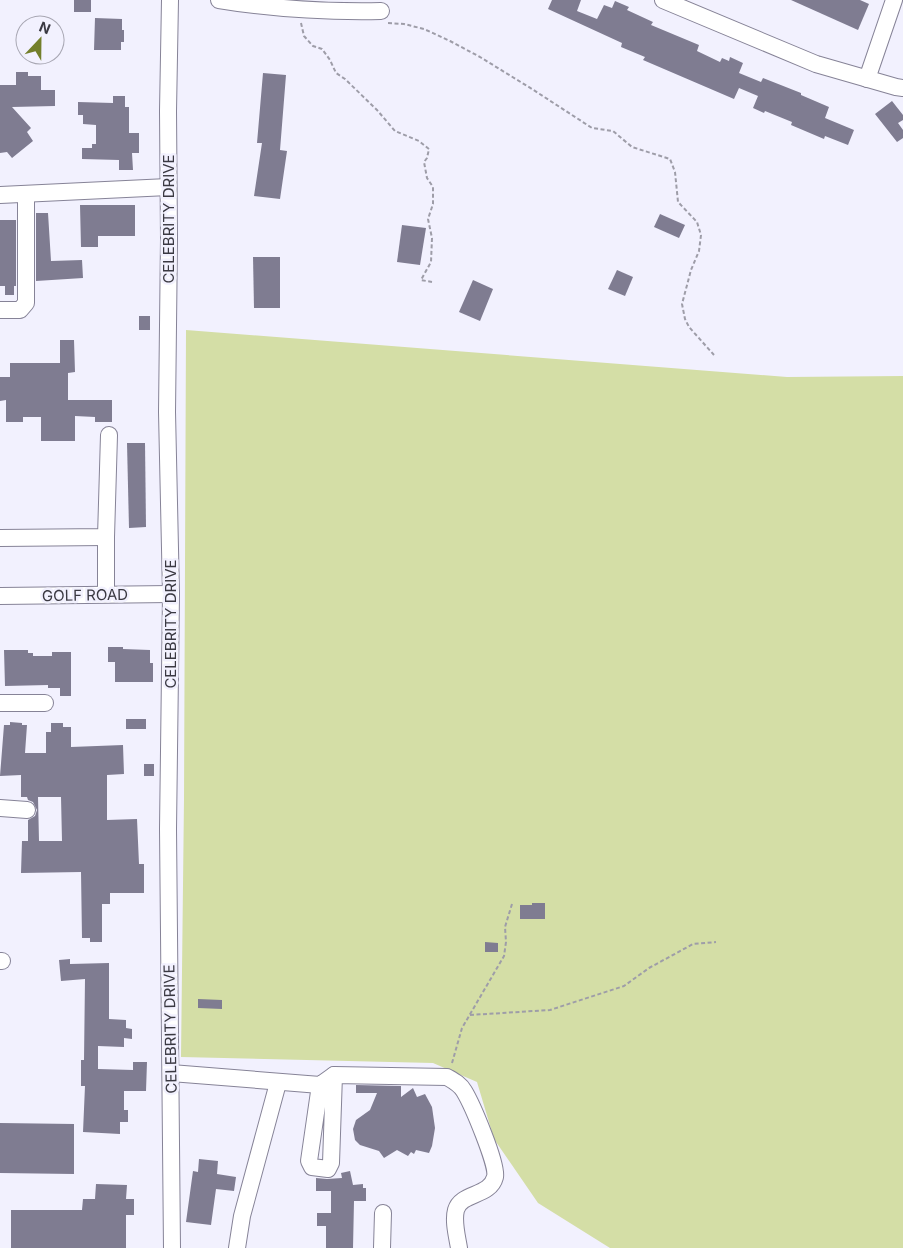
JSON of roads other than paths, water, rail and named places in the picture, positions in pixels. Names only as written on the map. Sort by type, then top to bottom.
[{"type":"street","name":"CELEBRITY DRIVE","points":[[170,0],[167,412],[171,594],[168,828],[172,1248]]},
{"type":"street","points":[[219,0],[299,10],[381,17]]},
{"type":"street","points":[[663,0],[816,64],[903,88]]},
{"type":"street","points":[[867,79],[894,0]]},
{"type":"street","points":[[0,195],[168,187]]},
{"type":"street","points":[[0,310],[20,310],[26,303],[26,194]]},
{"type":"street","points":[[106,594],[109,435]]},
{"type":"street","points":[[0,538],[106,537]]},
{"type":"street","name":"GOLF ROAD","points":[[0,596],[171,594]]},
{"type":"street","points":[[0,703],[45,703]]},
{"type":"street","points":[[0,808],[27,810]]},
{"type":"street","points":[[171,1073],[320,1085],[334,1075],[447,1077],[456,1082],[464,1090],[488,1146],[495,1176],[491,1186],[459,1202],[455,1220],[459,1248]]},
{"type":"street","points":[[320,1085],[309,1161],[312,1167],[328,1169],[331,1163],[334,1075]]},
{"type":"street","points":[[237,1248],[242,1216],[278,1083]]},
{"type":"street","points":[[382,1248],[383,1213]]}]
